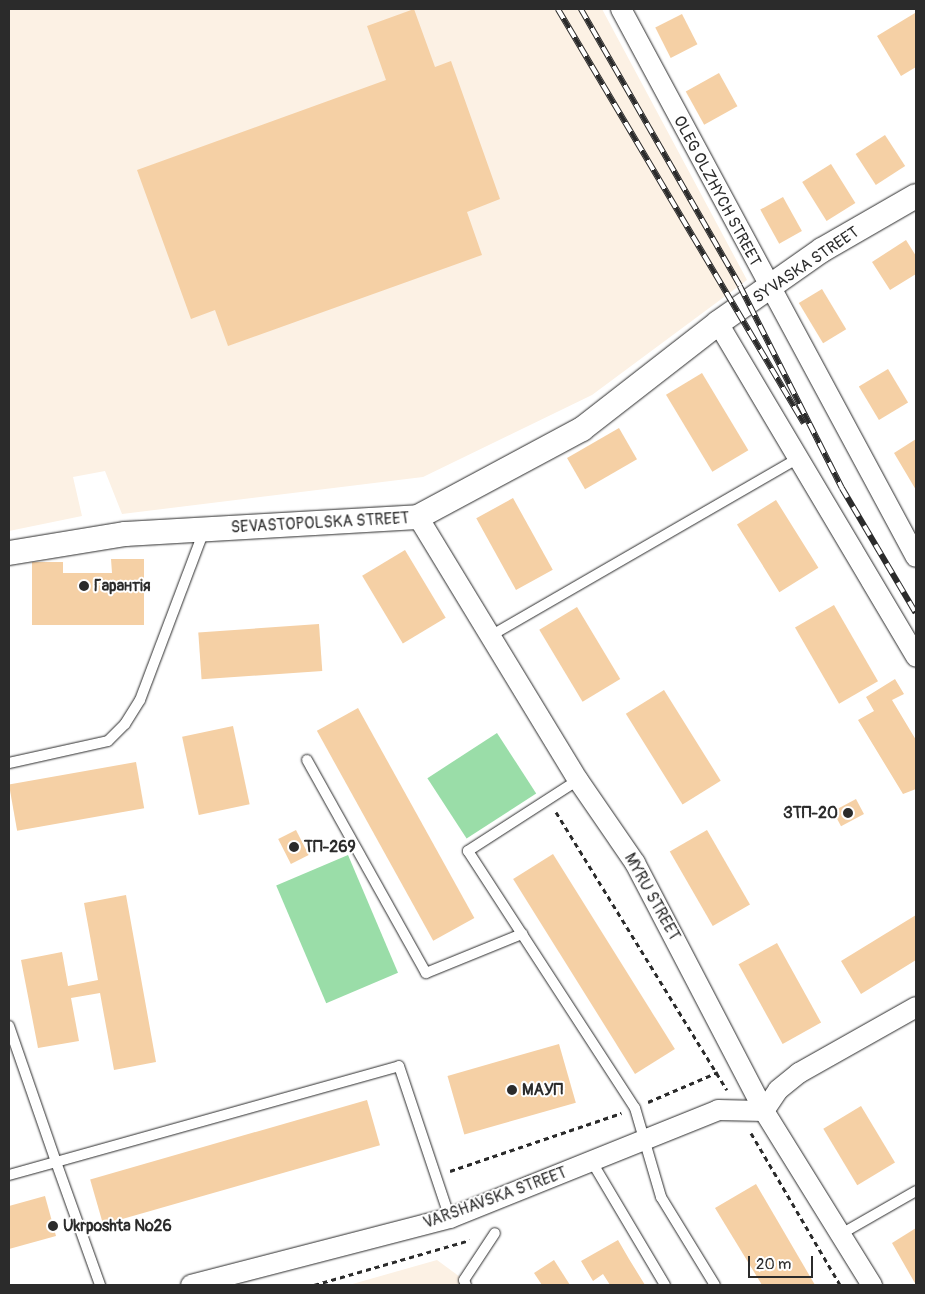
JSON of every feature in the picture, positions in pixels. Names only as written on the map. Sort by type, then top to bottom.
[{"type":"street","name":"OLEG OLZHYCH STREET","points":[[621,9],[770,290],[916,556]]},
{"type":"street","name":"SYVASKA STREET","points":[[748,304],[770,290],[822,250],[916,196]]},
{"type":"street","name":"SEVASTOPOLSKA STREET","points":[[9,553],[125,534],[418,517],[582,429],[718,323],[748,304]]},
{"type":"street","points":[[718,323],[801,457],[916,657]]},
{"type":"street","name":"MYRU STREET","points":[[418,517],[578,780],[635,863],[764,1111],[872,1285]]},
{"type":"street","points":[[764,1111],[778,1090],[799,1072],[916,1006]]},
{"type":"street","name":"VARSHAVSKA STREET","points":[[191,1285],[450,1218],[718,1110],[736,1108],[764,1111]]},
{"type":"lane","points":[[492,636],[801,457]]},
{"type":"lane","points":[[9,763],[108,740],[125,724],[140,700],[205,530]]},
{"type":"lane","points":[[307,760],[426,973],[522,934]]},
{"type":"lane","points":[[578,780],[468,851],[635,1108],[661,1197],[715,1285]]},
{"type":"lane","points":[[9,1026],[100,1285]]},
{"type":"lane","points":[[9,1175],[399,1066],[450,1218]]},
{"type":"lane","points":[[592,1162],[665,1285]]},
{"type":"lane","points":[[841,1234],[916,1191]]},
{"type":"lane","points":[[466,1285],[464,1280],[495,1233]]},
{"type":"path","points":[[549,800],[717,1073],[840,1285]]},
{"type":"path","points":[[436,1175],[635,1108],[740,1063]]},
{"type":"path","points":[[314,1285],[495,1233]]},
{"type":"shaded area","points":[[9,9],[602,9],[747,280],[592,395],[423,477],[122,514],[105,471],[73,477],[82,516],[9,531]]},
{"type":"shaded area","points":[[437,1260],[471,1285],[349,1285]]},
{"type":"green space","points":[[497,733],[536,793],[467,839],[427,778]]},
{"type":"green space","points":[[348,855],[398,973],[326,1003],[276,885]]},
{"type":"building","points":[[414,9],[435,67],[451,61],[500,199],[467,212],[482,255],[228,346],[215,310],[191,319],[137,170],[386,80],[367,26]]},
{"type":"building","points":[[915,13],[916,67],[901,76],[877,36]]},
{"type":"building","points":[[682,14],[697,44],[671,58],[655,28]]},
{"type":"building","points":[[719,73],[737,106],[704,125],[686,91]]},
{"type":"building","points":[[885,135],[905,166],[876,185],[856,154]]},
{"type":"building","points":[[831,164],[855,203],[827,221],[802,182]]},
{"type":"building","points":[[783,197],[802,231],[779,244],[760,210]]},
{"type":"building","points":[[906,240],[916,256],[916,274],[890,290],[872,262]]},
{"type":"building","points":[[822,289],[846,329],[823,343],[799,303]]},
{"type":"building","points":[[888,369],[908,402],[879,420],[859,387]]},
{"type":"building","points":[[702,373],[748,450],[712,472],[666,395]]},
{"type":"building","points":[[619,428],[637,459],[585,489],[567,458]]},
{"type":"building","points":[[916,439],[916,490],[894,453]]},
{"type":"building","points":[[513,498],[553,570],[516,590],[476,518]]},
{"type":"building","points":[[776,500],[818,568],[779,592],[737,524]]},
{"type":"building","points":[[405,550],[446,618],[403,643],[362,576]]},
{"type":"building","points":[[111,559],[144,559],[144,625],[32,625],[32,562],[63,562],[63,573],[112,573]]},
{"type":"building","points":[[834,605],[878,681],[839,704],[795,628]]},
{"type":"building","points":[[577,607],[620,679],[583,702],[539,630]]},
{"type":"building","points":[[319,624],[322,671],[202,679],[198,632]]},
{"type":"building","points":[[895,679],[904,694],[892,700],[916,740],[916,789],[903,794],[858,720],[874,711],[866,697]]},
{"type":"building","points":[[664,690],[721,781],[683,805],[626,714]]},
{"type":"building","points":[[358,708],[474,918],[433,941],[317,731]]},
{"type":"building","points":[[233,726],[250,804],[199,815],[182,737]]},
{"type":"building","points":[[136,762],[144,808],[17,831],[9,784]]},
{"type":"building","name":"ЗТП-20","points":[[856,799],[864,814],[841,826],[833,811]]},
{"type":"building","name":"ТП-269","points":[[296,830],[309,855],[291,864],[278,839]]},
{"type":"building","points":[[707,830],[750,904],[713,926],[670,852]]},
{"type":"building","points":[[553,854],[675,1049],[635,1074],[513,879]]},
{"type":"building","points":[[126,895],[156,1062],[114,1070],[100,993],[71,998],[79,1041],[38,1048],[21,960],[62,952],[68,986],[98,980],[84,903]]},
{"type":"building","points":[[916,915],[916,960],[861,994],[841,961]]},
{"type":"building","points":[[777,943],[821,1023],[783,1044],[739,964]]},
{"type":"building","name":"МАУП","points":[[559,1044],[576,1103],[464,1135],[447,1076]]},
{"type":"building","points":[[367,1100],[380,1145],[103,1225],[90,1179]]},
{"type":"building","points":[[861,1106],[895,1163],[857,1185],[823,1129]]},
{"type":"building","points":[[756,1184],[815,1285],[762,1285],[715,1208]]},
{"type":"building","points":[[45,1196],[56,1236],[9,1249],[9,1206]]},
{"type":"building","points":[[916,1228],[916,1285],[892,1243]]},
{"type":"building","points":[[618,1240],[645,1285],[610,1285],[603,1274],[593,1281],[581,1261]]},
{"type":"building","points":[[554,1260],[570,1285],[542,1285],[534,1273]]},
{"type":"railway","points":[[558,9],[804,423]]},
{"type":"railway","points":[[581,9],[740,286],[842,488],[916,613]]},
{"type":"place","name":"Гарантія","points":[[84,586]]},
{"type":"place","name":"ЗТП-20","points":[[848,813]]},
{"type":"place","name":"ТП-269","points":[[294,847]]},
{"type":"place","name":"МАУП","points":[[512,1090]]},
{"type":"place","name":"Ukrposhta №26","points":[[53,1226]]}]
